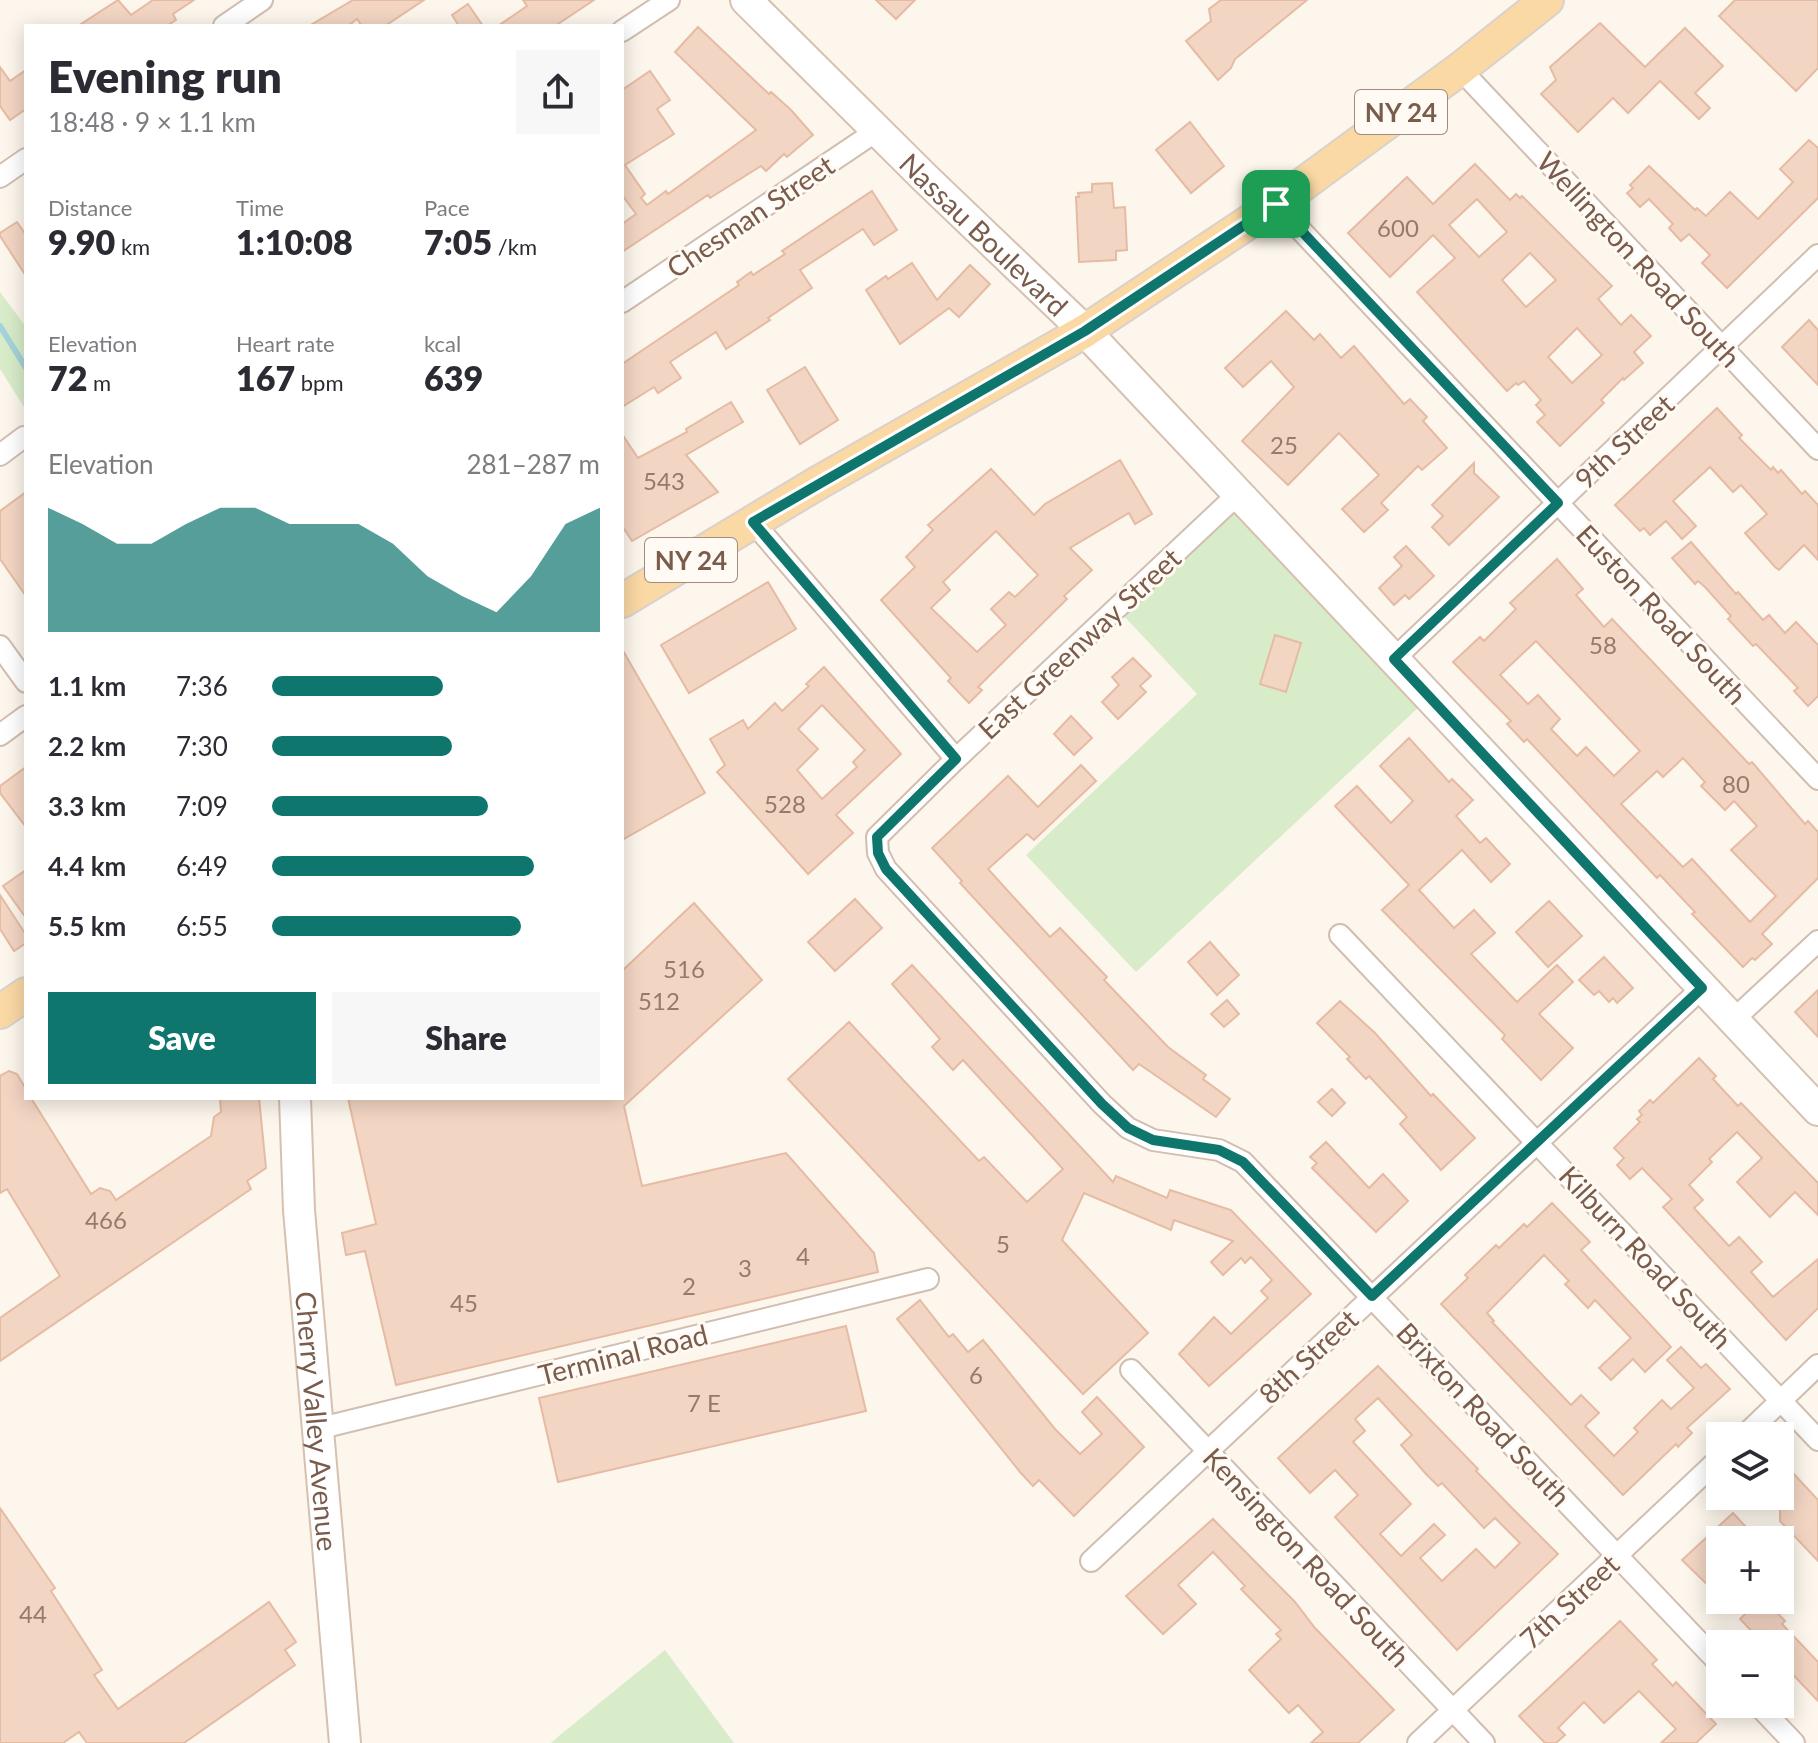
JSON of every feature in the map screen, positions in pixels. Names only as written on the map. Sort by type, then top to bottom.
[{"type":"main road","name":"Nassau Boulevard","points":[[746,0],[1085,331],[1818,1110]]},
{"type":"main road","name":"NY 24","points":[[624,595],[1085,331],[1276,204],[1460,69],[1547,0]]},
{"type":"main road","points":[[0,1012],[24,995]]},
{"type":"main road","name":"Cherry Valley Avenue","points":[[295,1100],[299,1210],[345,1743]]},
{"type":"street","points":[[236,17],[262,0]]},
{"type":"street","points":[[624,30],[669,0]]},
{"type":"street","name":"Wellington Road South","points":[[1460,69],[1818,449]]},
{"type":"street","name":"Chesman Street","points":[[624,301],[878,130]]},
{"type":"street","points":[[0,177],[24,160]]},
{"type":"street","name":"Euston Road South","points":[[1276,204],[1818,779]]},
{"type":"street","name":"9th Street","points":[[1394,659],[1818,255]]},
{"type":"street","points":[[0,455],[24,437]]},
{"type":"street","name":"East Greenway Street","points":[[886,869],[878,853],[877,837],[1238,494]]},
{"type":"street","points":[[753,522],[956,759]]},
{"type":"street","points":[[0,646],[24,679]]},
{"type":"street","points":[[0,735],[24,717]]},
{"type":"street","name":"Brixton Road South","points":[[886,869],[1102,1104],[1128,1128],[1153,1140],[1219,1150],[1243,1162],[1706,1649]]},
{"type":"street","name":"Kilburn Road South","points":[[1340,935],[1818,1440]]},
{"type":"street","points":[[1732,1021],[1818,941]]},
{"type":"street","name":"8th Street","points":[[1091,1561],[1702,988]]},
{"type":"street","name":"Terminal Road","points":[[317,1429],[928,1279]]},
{"type":"street","points":[[1759,1422],[1818,1365]]},
{"type":"street","name":"Kensington Road South","points":[[1131,1370],[1484,1743]]},
{"type":"street","name":"7th Street","points":[[1418,1743],[1706,1471]]},
{"type":"street","points":[[1770,1718],[1794,1743]]},
{"type":"green space","points":[[0,292],[24,324],[24,407],[0,369]]},
{"type":"green space","points":[[1237,507],[1422,704],[1136,972],[1026,855],[1197,694],[1123,615]]},
{"type":"green space","points":[[665,1650],[734,1743],[551,1743],[560,1735]]},
{"type":"building","points":[[118,0],[131,15],[153,0],[194,0],[173,14],[176,20],[170,24],[81,24]]},
{"type":"building","points":[[353,0],[424,0],[388,24],[361,24],[357,19],[351,24],[312,24]]},
{"type":"building","points":[[523,0],[594,0],[558,24],[501,24],[527,6]]},
{"type":"building","points":[[876,0],[915,0],[896,19]]},
{"type":"building","points":[[1221,0],[1307,0],[1235,59],[1231,68],[1218,80],[1186,41],[1211,21],[1209,9]]},
{"type":"building","points":[[1735,0],[1818,0],[1818,68],[1796,91],[1719,16]]},
{"type":"building","points":[[468,4],[482,24],[458,24],[452,15]]},
{"type":"building","points":[[1600,23],[1645,67],[1685,28],[1723,66],[1695,93],[1710,108],[1699,119],[1660,81],[1628,113],[1613,98],[1578,132],[1541,94],[1556,80],[1550,67]]},
{"type":"building","points":[[698,27],[769,94],[771,92],[791,110],[813,135],[787,157],[784,154],[766,171],[761,166],[710,198],[708,195],[624,251],[624,223],[636,214],[624,198],[624,89],[650,71],[670,100],[657,109],[674,134],[625,165],[645,194],[641,198],[647,205],[666,191],[668,194],[756,130],[675,52]]},
{"type":"building","points":[[0,67],[10,81],[24,71],[24,110],[10,120],[0,106]]},
{"type":"building","points":[[1190,122],[1224,166],[1191,193],[1156,150]]},
{"type":"building","points":[[1809,140],[1818,148],[1818,198],[1727,288],[1702,263],[1710,255],[1689,234],[1681,241],[1669,228],[1673,224],[1649,199],[1640,207],[1627,193],[1633,188],[1630,185],[1649,166],[1695,210],[1697,208],[1706,216],[1730,192],[1758,219],[1793,182],[1780,169]]},
{"type":"building","points":[[1475,164],[1510,200],[1516,194],[1520,198],[1522,196],[1612,286],[1598,299],[1621,325],[1631,315],[1651,336],[1634,352],[1643,363],[1601,400],[1604,403],[1560,446],[1537,422],[1545,415],[1536,405],[1541,400],[1524,381],[1507,391],[1417,292],[1455,258],[1433,235],[1390,277],[1348,233],[1407,177],[1433,204]],"holes":[[[1477,199],[1507,232],[1479,257],[1449,225]],[[1530,253],[1556,280],[1526,307],[1502,280]],[[1577,328],[1602,355],[1572,383],[1548,357]]]},
{"type":"building","points":[[1112,183],[1114,208],[1125,207],[1127,250],[1116,251],[1116,260],[1079,262],[1076,197],[1079,197],[1078,193],[1092,192],[1092,184]]},
{"type":"building","points":[[872,191],[897,230],[874,245],[863,229],[800,270],[812,288],[768,318],[770,320],[726,349],[716,332],[670,362],[681,378],[658,393],[654,387],[624,406],[624,363],[739,285],[737,282],[751,272],[753,275],[785,254],[782,251]]},
{"type":"building","points":[[17,222],[24,232],[24,273],[0,236]]},
{"type":"building","points":[[912,263],[937,300],[970,265],[990,284],[959,317],[949,308],[900,344],[866,290]]},
{"type":"building","points":[[1286,311],[1314,340],[1320,334],[1341,358],[1354,346],[1404,404],[1410,399],[1427,417],[1423,421],[1447,448],[1422,470],[1418,466],[1381,503],[1388,510],[1364,532],[1342,509],[1379,475],[1339,433],[1288,485],[1242,441],[1294,387],[1271,361],[1243,387],[1225,368]]},
{"type":"building","points":[[1809,320],[1818,330],[1818,385],[1782,347]]},
{"type":"building","points":[[805,367],[838,420],[800,444],[767,390]]},
{"type":"building","points":[[731,402],[743,422],[686,455],[718,492],[632,541],[624,529],[624,437],[638,458],[687,432],[686,429]]},
{"type":"building","points":[[1717,408],[1742,435],[1739,438],[1771,470],[1773,467],[1778,473],[1781,470],[1802,494],[1805,491],[1818,505],[1818,560],[1804,545],[1779,570],[1775,567],[1745,533],[1767,514],[1741,485],[1733,492],[1710,467],[1673,501],[1696,526],[1682,539],[1666,521],[1650,535],[1644,528],[1640,531],[1615,505]]},
{"type":"building","points":[[1120,460],[1152,514],[1135,524],[1129,513],[1070,548],[1092,570],[978,687],[982,690],[969,703],[948,681],[951,678],[881,600],[915,567],[906,557],[933,530],[928,525],[991,469],[1034,515],[1045,504]],"holes":[[[996,531],[1038,575],[1015,597],[1009,592],[991,609],[1006,625],[977,652],[931,608],[950,590],[943,582]]]},
{"type":"building","points":[[1474,463],[1474,473],[1499,497],[1449,545],[1432,527],[1443,516],[1432,505]]},
{"type":"building","points":[[24,493],[24,593],[0,559],[0,511]]},
{"type":"building","points":[[1691,542],[1763,620],[1769,615],[1785,633],[1796,622],[1818,645],[1818,696],[1808,706],[1794,691],[1798,688],[1728,619],[1731,616],[1705,587],[1698,581],[1695,584],[1672,558]]},
{"type":"building","points":[[1406,546],[1434,576],[1409,599],[1405,595],[1394,605],[1379,588],[1402,566],[1394,557]]},
{"type":"building","points":[[1557,559],[1583,589],[1576,595],[1604,627],[1612,619],[1749,764],[1752,762],[1805,824],[1808,821],[1818,832],[1818,878],[1762,934],[1772,944],[1755,960],[1752,958],[1743,967],[1660,875],[1657,878],[1527,739],[1524,742],[1507,724],[1511,721],[1453,662],[1480,637],[1484,641],[1516,609],[1510,603]],"holes":[[[1536,641],[1640,751],[1614,776],[1586,747],[1577,756],[1551,729],[1560,719],[1538,695],[1528,704],[1500,675]],[[1683,758],[1705,782],[1701,786],[1725,810],[1734,801],[1757,826],[1731,850],[1776,896],[1750,922],[1692,859],[1683,867],[1621,804],[1657,771],[1663,777]]]},
{"type":"building","points":[[768,582],[796,629],[689,693],[661,645]]},
{"type":"building","points":[[1275,635],[1301,643],[1286,692],[1260,684]]},
{"type":"building","points":[[624,652],[705,793],[624,839]]},
{"type":"building","points":[[1133,658],[1151,676],[1140,686],[1146,692],[1118,719],[1102,702],[1119,685],[1112,677]]},
{"type":"building","points":[[824,667],[901,754],[836,815],[853,833],[808,874],[717,772],[725,765],[710,739],[743,720],[748,729],[775,703],[782,711],[809,686],[806,684]],"holes":[[[822,705],[865,750],[853,762],[857,767],[822,799],[797,770],[818,749],[798,729]]]},
{"type":"building","points":[[1071,716],[1092,738],[1074,755],[1054,734]]},
{"type":"building","points":[[1409,738],[1449,782],[1452,779],[1473,800],[1456,816],[1480,843],[1486,838],[1510,864],[1491,882],[1462,850],[1419,890],[1454,928],[1474,910],[1495,933],[1471,954],[1517,1002],[1557,965],[1573,982],[1539,1014],[1573,1048],[1541,1080],[1502,1039],[1505,1035],[1382,910],[1409,885],[1335,806],[1357,786],[1391,823],[1413,801],[1380,766]]},
{"type":"building","points":[[1081,765],[1096,781],[1034,840],[1027,834],[988,869],[1050,937],[1060,928],[1168,1047],[1206,1075],[1203,1079],[1230,1099],[1216,1117],[1139,1064],[1133,1070],[960,883],[962,881],[932,848],[1008,776],[1038,807]]},
{"type":"building","points":[[24,768],[24,824],[0,793],[0,786]]},
{"type":"building","points":[[24,871],[24,915],[3,886]]},
{"type":"building","points":[[0,895],[24,932],[24,944],[14,951],[0,929]]},
{"type":"building","points":[[855,899],[882,928],[835,971],[808,942]]},
{"type":"building","points":[[1549,901],[1582,936],[1548,967],[1516,932]]},
{"type":"building","points":[[694,903],[762,980],[624,1106],[642,1186],[786,1153],[874,1253],[878,1272],[396,1385],[365,1251],[346,1255],[342,1233],[376,1224],[348,1100],[624,1100],[624,969]]},
{"type":"building","points":[[1210,942],[1239,975],[1217,995],[1188,962]]},
{"type":"building","points":[[1604,957],[1633,988],[1617,1003],[1613,998],[1609,1002],[1599,991],[1594,995],[1579,980]]},
{"type":"building","points":[[912,965],[1113,1182],[1116,1176],[1167,1198],[1170,1190],[1231,1210],[1311,1294],[1209,1386],[1179,1354],[1214,1317],[1231,1334],[1268,1298],[1261,1291],[1272,1280],[1251,1257],[1245,1263],[1241,1258],[1223,1275],[1211,1262],[1233,1241],[1174,1220],[1171,1230],[1084,1193],[1062,1240],[1148,1333],[1083,1394],[788,1079],[849,1022],[979,1161],[984,1157],[1027,1202],[1063,1169],[963,1060],[953,1070],[932,1047],[940,1039],[892,984]]},
{"type":"building","points":[[1818,990],[1818,1037],[1795,1012]]},
{"type":"building","points":[[1227,1000],[1239,1014],[1224,1027],[1211,1014]]},
{"type":"building","points":[[1340,1001],[1375,1033],[1431,1096],[1433,1094],[1475,1138],[1441,1170],[1400,1124],[1407,1117],[1369,1076],[1366,1079],[1347,1059],[1350,1057],[1317,1023]]},
{"type":"building","points":[[1699,1058],[1738,1106],[1741,1103],[1818,1183],[1818,1215],[1795,1192],[1770,1217],[1737,1182],[1762,1158],[1737,1132],[1709,1159],[1712,1162],[1689,1185],[1703,1200],[1694,1208],[1729,1246],[1739,1237],[1762,1262],[1751,1272],[1773,1297],[1818,1259],[1818,1308],[1786,1340],[1663,1207],[1672,1199],[1642,1168],[1630,1179],[1617,1165],[1624,1158],[1614,1148],[1640,1122],[1637,1119],[1642,1115],[1639,1111],[1650,1100],[1653,1103]]},
{"type":"building","points":[[9,1071],[17,1074],[24,1086],[24,1100],[32,1100],[91,1194],[100,1188],[110,1191],[116,1200],[211,1136],[214,1117],[221,1112],[220,1100],[259,1100],[266,1168],[247,1181],[251,1189],[0,1361],[0,1318],[60,1276],[7,1189],[0,1193],[0,1076]]},
{"type":"building","points":[[1332,1089],[1345,1103],[1332,1116],[1318,1102]]},
{"type":"building","points":[[1326,1142],[1369,1188],[1383,1174],[1408,1201],[1376,1232],[1312,1168],[1317,1163],[1310,1157]]},
{"type":"building","points":[[1552,1203],[1590,1242],[1581,1250],[1671,1347],[1645,1372],[1633,1359],[1611,1380],[1599,1368],[1631,1338],[1595,1300],[1588,1308],[1565,1284],[1569,1281],[1544,1255],[1487,1313],[1571,1405],[1581,1395],[1599,1413],[1585,1426],[1614,1456],[1638,1432],[1634,1428],[1662,1400],[1671,1409],[1694,1388],[1667,1360],[1681,1347],[1701,1368],[1706,1364],[1730,1389],[1687,1428],[1692,1433],[1678,1447],[1676,1444],[1623,1495],[1441,1304],[1496,1245],[1499,1248],[1524,1224],[1527,1227]]},
{"type":"building","points":[[920,1300],[949,1337],[953,1334],[968,1352],[983,1340],[1055,1429],[1080,1454],[1102,1434],[1082,1412],[1097,1397],[1144,1447],[1074,1516],[1039,1480],[1033,1486],[1020,1472],[897,1319]]},
{"type":"building","points":[[846,1326],[866,1411],[558,1482],[539,1398]]},
{"type":"building","points":[[1378,1366],[1558,1554],[1457,1650],[1335,1517],[1358,1495],[1335,1470],[1310,1493],[1278,1458]],"holes":[[[1378,1398],[1412,1435],[1401,1445],[1426,1474],[1438,1486],[1442,1483],[1484,1528],[1495,1518],[1520,1543],[1495,1568],[1476,1549],[1442,1581],[1420,1558],[1445,1535],[1434,1524],[1401,1556],[1380,1534],[1411,1504],[1353,1442],[1365,1431],[1355,1419]]]},
{"type":"building","points":[[1794,1474],[1818,1500],[1818,1561],[1794,1536],[1794,1526],[1785,1526],[1780,1521],[1780,1510],[1794,1510]]},
{"type":"building","points":[[0,1508],[55,1588],[51,1591],[102,1670],[94,1675],[118,1709],[269,1602],[296,1642],[285,1650],[295,1665],[184,1743],[87,1743],[79,1732],[63,1743],[0,1743]]},
{"type":"building","points":[[1733,1513],[1745,1526],[1719,1526]]},
{"type":"building","points":[[1213,1519],[1295,1602],[1315,1628],[1394,1710],[1358,1743],[1311,1743],[1323,1732],[1298,1705],[1289,1713],[1249,1670],[1281,1639],[1276,1634],[1281,1630],[1241,1589],[1245,1586],[1213,1552],[1178,1585],[1196,1604],[1163,1634],[1126,1596]]},
{"type":"building","points":[[1706,1538],[1706,1583],[1682,1560]]},
{"type":"building","points":[[1745,1614],[1778,1614],[1788,1630],[1751,1630],[1740,1619]]},
{"type":"building","points":[[1620,1621],[1657,1660],[1652,1664],[1673,1686],[1676,1682],[1706,1714],[1706,1718],[1716,1724],[1696,1743],[1661,1743],[1676,1729],[1639,1691],[1604,1723],[1584,1702],[1558,1728],[1565,1735],[1556,1743],[1545,1743],[1519,1716]]},
{"type":"building","points":[[1794,1637],[1818,1662],[1818,1701],[1794,1676]]},
{"type":"waterway","points":[[0,326],[24,365]]},
{"type":"route","points":[[1276,204],[1558,503],[1394,659],[1702,988],[1372,1296],[1243,1162],[1219,1150],[1153,1140],[1128,1128],[1102,1104],[886,869],[878,853],[877,837],[956,759],[753,522],[1085,331],[1276,204]]}]
